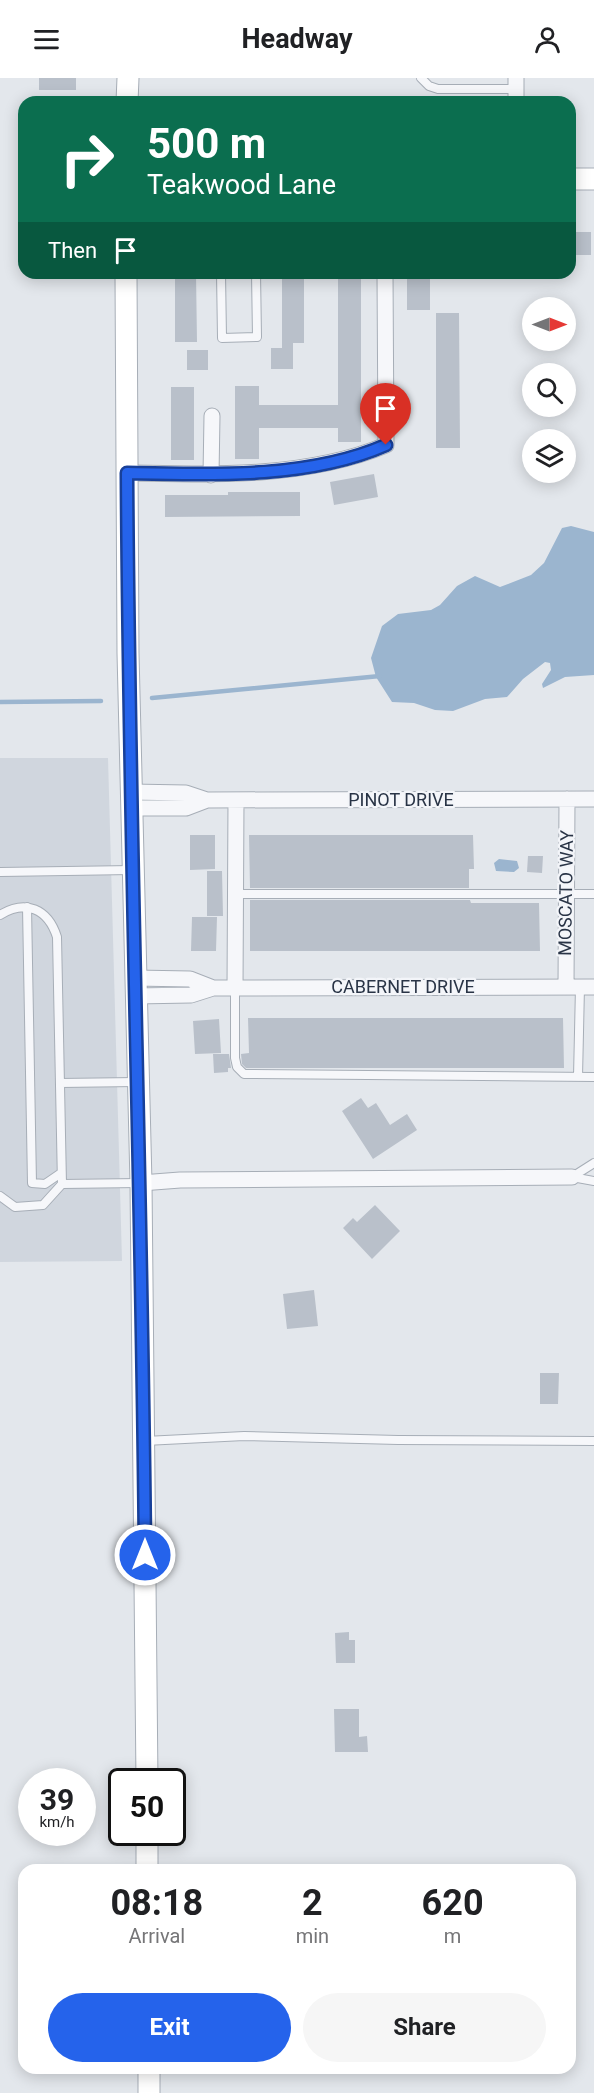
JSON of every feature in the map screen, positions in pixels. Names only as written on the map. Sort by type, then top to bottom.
[{"type":"main road","points":[[127,96],[128,78]]},
{"type":"main road","points":[[576,179],[594,179]]},
{"type":"main road","points":[[126,279],[131,800],[141,1183],[147,1768]]},
{"type":"main road","points":[[147,1846],[147,1864]]},
{"type":"main road","points":[[149,2074],[149,2093]]},
{"type":"street","points":[[127,473],[230,475],[361,456],[386,445],[385,279]]},
{"type":"street","points":[[211,475],[212,416]]},
{"type":"street","name":"MOSCATO WAY","points":[[567,799],[567,894],[580,987]]},
{"type":"street","name":"PINOT DRIVE","points":[[131,800],[186,808],[207,800],[594,799]]},
{"type":"street","points":[[235,988],[236,800]]},
{"type":"street","name":"CABERNET DRIVE","points":[[135,987],[191,995],[213,988],[580,987]]},
{"type":"street","points":[[141,1183],[180,1180],[572,1177]]},
{"type":"lane","points":[[421,78],[429,86],[438,89],[516,90]]},
{"type":"lane","points":[[221,279],[222,338],[257,337],[256,279]]},
{"type":"lane","points":[[0,872],[132,870]]},
{"type":"lane","points":[[236,894],[594,894]]},
{"type":"lane","points":[[0,915],[16,907],[27,907],[52,920],[57,937],[62,1184]]},
{"type":"lane","points":[[27,907],[32,1183],[45,1184],[61,1173]]},
{"type":"lane","points":[[578,1077],[580,987]]},
{"type":"lane","points":[[235,988],[235,1058],[237,1067],[244,1074],[594,1077]]},
{"type":"lane","points":[[60,1083],[138,1082]]},
{"type":"lane","points":[[572,1177],[594,1163]]},
{"type":"lane","points":[[572,1177],[594,1181]]},
{"type":"lane","points":[[0,1197],[15,1207],[43,1205],[62,1184],[141,1183]]},
{"type":"lane","points":[[144,1442],[244,1436],[594,1441]]},
{"type":"shaded area","points":[[0,758],[108,758],[122,1261],[0,1262]]},
{"type":"water","points":[[571,526],[594,532],[594,675],[565,677],[543,688],[542,684],[551,670],[550,663],[545,662],[523,679],[507,697],[485,699],[453,711],[435,710],[414,703],[392,702],[376,677],[371,658],[382,626],[398,614],[431,610],[440,605],[457,586],[475,576],[500,587],[531,575],[544,563],[562,528]]},
{"type":"water","points":[[499,859],[517,861],[519,868],[514,872],[496,871],[494,863]]},
{"type":"building","points":[[39,78],[76,78],[76,90],[39,90]]},
{"type":"building","points":[[576,232],[591,232],[591,255],[576,255]]},
{"type":"building","points":[[175,279],[196,279],[197,342],[175,342]]},
{"type":"building","points":[[282,279],[304,279],[304,343],[293,343],[293,369],[271,369],[271,348],[282,348]]},
{"type":"building","points":[[338,279],[361,279],[361,442],[338,442],[338,428],[259,428],[259,459],[235,459],[235,386],[259,386],[259,405],[338,405]]},
{"type":"building","points":[[407,279],[430,279],[430,310],[407,310]]},
{"type":"building","points":[[436,313],[459,313],[460,448],[436,448]]},
{"type":"building","points":[[187,350],[208,350],[208,370],[187,370]]},
{"type":"building","points":[[171,387],[194,387],[194,460],[171,460]]},
{"type":"building","points":[[374,474],[378,497],[334,505],[330,482]]},
{"type":"building","points":[[228,492],[300,492],[300,516],[165,517],[165,495],[228,495]]},
{"type":"building","points":[[190,835],[215,835],[215,869],[190,870]]},
{"type":"building","points":[[249,835],[473,835],[474,869],[469,869],[469,888],[250,888]]},
{"type":"building","points":[[528,856],[543,856],[542,873],[527,872]]},
{"type":"building","points":[[207,871],[222,871],[223,916],[207,916]]},
{"type":"building","points":[[250,900],[470,900],[471,903],[539,903],[540,951],[250,951]]},
{"type":"building","points":[[192,917],[217,917],[216,951],[191,951]]},
{"type":"building","points":[[248,1018],[563,1018],[564,1068],[246,1068],[242,1064],[241,1054],[249,1053]]},
{"type":"building","points":[[219,1019],[221,1053],[195,1054],[193,1021]]},
{"type":"building","points":[[213,1054],[229,1054],[231,1068],[228,1068],[228,1072],[214,1073]]},
{"type":"building","points":[[361,1098],[368,1108],[376,1103],[390,1125],[407,1114],[417,1130],[373,1159],[342,1111]]},
{"type":"building","points":[[375,1205],[400,1231],[372,1259],[343,1228],[353,1218],[357,1222]]},
{"type":"building","points":[[314,1290],[318,1326],[287,1329],[283,1294]]},
{"type":"building","points":[[540,1373],[559,1373],[558,1404],[540,1404]]},
{"type":"building","points":[[349,1632],[349,1640],[355,1640],[355,1663],[336,1663],[335,1633]]},
{"type":"building","points":[[334,1709],[359,1709],[359,1737],[367,1736],[368,1752],[335,1752]]},
{"type":"waterway","points":[[152,698],[380,676]]},
{"type":"waterway","points":[[0,702],[101,701]]},
{"type":"route","points":[[145,1555],[141,1183],[132,870],[127,473],[230,475],[280,470],[361,456],[386,445]]}]
